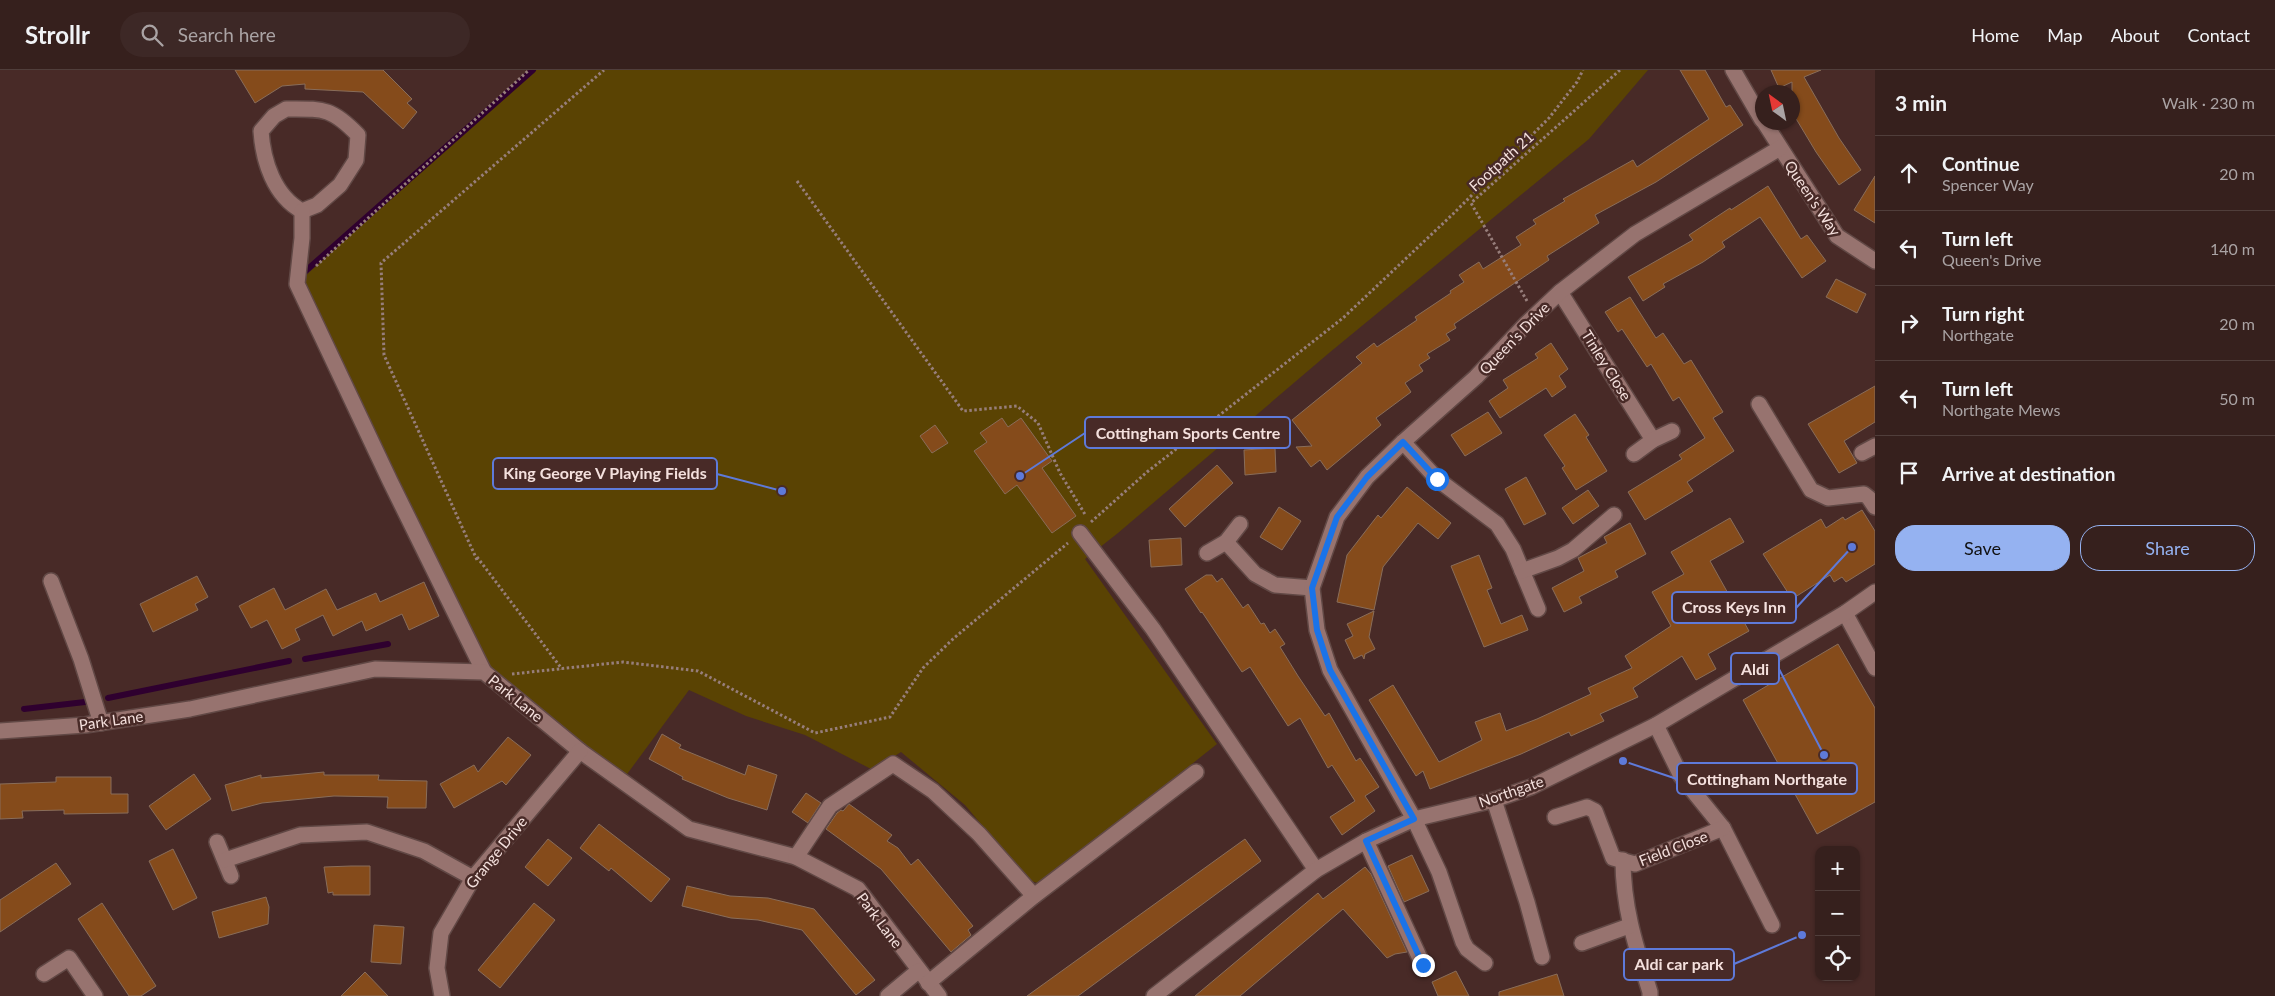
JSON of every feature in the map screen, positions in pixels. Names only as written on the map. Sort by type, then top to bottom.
[{"type":"street","name":"Queen's Way","points":[[1733,70],[1755,107]]},
{"type":"street","points":[[286,109],[323,109],[342,118],[358,135],[356,160],[340,185],[317,205],[302,211],[290,204],[273,180],[262,150],[261,131],[274,116],[286,109]]},
{"type":"street","name":"Queen's Way","points":[[1769,130],[1837,236],[1875,261]]},
{"type":"street","name":"Queen's Drive","points":[[1485,963],[1467,949],[1463,942],[1440,872],[1414,819],[1330,670],[1317,630],[1312,588],[1337,517],[1367,477],[1476,377],[1535,314],[1560,292],[1635,234],[1780,148]]},
{"type":"street","points":[[302,211],[302,238],[297,284],[390,481],[486,674]]},
{"type":"street","name":"Tinley Close","points":[[1560,292],[1653,440]]},
{"type":"street","points":[[1759,404],[1811,490],[1828,498],[1864,494],[1875,507]]},
{"type":"street","points":[[1634,454],[1653,440],[1672,431]]},
{"type":"street","points":[[1403,442],[1437,479],[1497,524],[1513,548],[1538,609]]},
{"type":"street","points":[[1522,571],[1558,558],[1585,542],[1614,515]]},
{"type":"street","points":[[1207,553],[1226,542],[1240,524]]},
{"type":"street","points":[[1085,528],[1316,870]]},
{"type":"street","points":[[1226,542],[1256,574],[1275,585],[1312,588]]},
{"type":"street","points":[[51,581],[78,650],[101,723]]},
{"type":"street","name":"Northgate","points":[[1154,996],[1316,870],[1366,841],[1414,819],[1494,800],[1531,787],[1656,725],[1845,613],[1875,592]]},
{"type":"street","points":[[1845,613],[1875,668]]},
{"type":"street","name":"Park Lane","points":[[0,731],[101,723],[190,708],[376,669],[486,674],[580,751],[689,829],[796,857],[858,889],[918,971],[939,996]]},
{"type":"street","points":[[1656,725],[1682,776],[1723,828],[1772,925]]},
{"type":"street","name":"Grange Drive","points":[[442,996],[437,968],[441,934],[473,878],[580,751]]},
{"type":"street","points":[[796,857],[830,806],[893,764],[933,791],[979,834],[1034,896]]},
{"type":"street","points":[[928,983],[1034,896],[1196,772]]},
{"type":"street","points":[[1494,800],[1527,902],[1542,957]]},
{"type":"street","name":"Field Close","points":[[1555,816],[1587,807],[1595,811],[1613,858],[1635,864],[1723,828]]},
{"type":"street","points":[[225,860],[300,835],[366,832],[424,851],[473,878]]},
{"type":"street","points":[[1366,841],[1423,965]]},
{"type":"street","points":[[217,842],[232,876]]},
{"type":"street","name":"Field Close","points":[[1622,860],[1623,887],[1629,926],[1650,996]]},
{"type":"street","points":[[1582,943],[1629,926]]},
{"type":"street","points":[[44,974],[69,958],[95,996]]},
{"type":"street","points":[[888,996],[918,971]]},
{"type":"path","points":[[297,284],[529,70]]},
{"type":"path","points":[[477,560],[384,355],[381,262],[604,70]]},
{"type":"path","points":[[486,674],[623,662],[698,671],[814,733],[890,717],[923,668],[954,638],[1085,528],[1147,472],[1343,318],[1453,214],[1550,118],[1577,82],[1583,70]]},
{"type":"path","name":"Footpath 21","points":[[1535,314],[1471,203],[1620,70]]},
{"type":"path","points":[[797,181],[963,411],[1017,406],[1038,423],[1085,528]]},
{"type":"path","points":[[473,552],[562,668]]},
{"type":"shaded area","points":[[529,70],[1648,70],[1589,139],[1329,353],[1085,559],[1217,744],[1041,884],[1028,880],[965,805],[901,752],[873,770],[805,735],[746,716],[689,690],[622,781],[484,672],[301,280]]},
{"type":"building","points":[[235,70],[383,70],[412,99],[407,103],[417,112],[403,129],[363,92],[305,89],[305,84],[282,86],[255,103]]},
{"type":"building","points":[[1680,70],[1705,70],[1726,107],[1730,105],[1743,125],[1656,182],[1595,215],[1599,223],[1547,256],[1549,260],[1454,324],[1456,328],[1446,334],[1450,340],[1427,354],[1430,358],[1419,365],[1423,371],[1405,383],[1411,392],[1376,418],[1381,425],[1327,470],[1320,460],[1311,467],[1296,447],[1312,446],[1292,420],[1362,363],[1356,357],[1374,343],[1377,347],[1417,320],[1415,317],[1451,293],[1450,291],[1464,282],[1459,275],[1479,262],[1483,269],[1521,245],[1516,237],[1536,224],[1533,220],[1565,201],[1563,199],[1633,160],[1637,167],[1709,119]]},
{"type":"building","points":[[1771,70],[1821,70],[1804,77],[1839,138],[1861,170],[1839,185],[1800,125],[1800,85],[1792,85],[1792,82],[1786,85],[1778,85]]},
{"type":"building","points":[[1875,176],[1875,223],[1854,210]]},
{"type":"building","points":[[1768,186],[1801,239],[1807,235],[1826,261],[1802,278],[1760,217],[1722,242],[1725,247],[1703,262],[1663,284],[1665,287],[1643,301],[1628,277],[1693,240],[1689,235]]},
{"type":"building","points":[[1836,279],[1866,294],[1857,313],[1826,297]]},
{"type":"building","points":[[1630,297],[1656,338],[1663,333],[1684,364],[1691,360],[1723,412],[1713,418],[1734,451],[1687,482],[1693,491],[1645,520],[1628,492],[1682,459],[1679,455],[1705,438],[1679,397],[1673,401],[1651,364],[1647,367],[1622,329],[1618,332],[1605,312]]},
{"type":"building","points":[[1551,343],[1568,369],[1559,376],[1566,387],[1552,397],[1546,388],[1500,418],[1489,401],[1508,388],[1503,380],[1538,358],[1535,354]]},
{"type":"building","points":[[1875,386],[1875,422],[1844,441],[1857,463],[1839,473],[1808,424]]},
{"type":"building","points":[[1488,412],[1502,433],[1465,456],[1451,435]]},
{"type":"building","points":[[1575,414],[1589,435],[1586,437],[1607,471],[1576,490],[1562,468],[1565,466],[1544,435]]},
{"type":"building","points":[[1002,418],[1008,427],[1021,418],[1052,461],[1042,468],[1076,516],[1052,533],[1017,485],[1005,494],[974,451],[987,442],[980,433]]},
{"type":"building","points":[[935,425],[948,443],[932,453],[920,436]]},
{"type":"building","points":[[1275,448],[1276,472],[1245,475],[1244,450]]},
{"type":"building","points":[[1217,465],[1233,483],[1185,527],[1169,509]]},
{"type":"building","points":[[1526,477],[1546,514],[1524,525],[1505,489]]},
{"type":"building","points":[[1407,487],[1451,523],[1438,539],[1418,523],[1383,567],[1374,610],[1337,602],[1347,555],[1378,515],[1381,518]]},
{"type":"building","points":[[1588,490],[1599,506],[1573,524],[1562,508]]},
{"type":"building","points":[[1279,507],[1301,521],[1282,550],[1260,537]]},
{"type":"building","points":[[1862,510],[1875,531],[1875,564],[1846,582],[1842,577],[1834,582],[1830,575],[1792,599],[1763,554],[1821,519],[1826,528],[1843,517],[1845,520]]},
{"type":"building","points":[[1730,518],[1744,542],[1710,561],[1749,631],[1708,654],[1716,669],[1696,680],[1682,656],[1633,688],[1638,697],[1600,714],[1604,721],[1571,736],[1569,732],[1521,754],[1430,789],[1423,771],[1416,776],[1369,700],[1393,685],[1439,762],[1482,740],[1475,722],[1500,713],[1506,731],[1591,694],[1588,688],[1632,668],[1625,656],[1671,626],[1652,592],[1684,574],[1671,552]]},
{"type":"building","points":[[1630,523],[1646,554],[1615,571],[1618,577],[1579,597],[1582,603],[1564,612],[1552,588],[1584,571],[1578,558],[1607,543],[1604,537]]},
{"type":"building","points":[[1181,538],[1182,565],[1151,567],[1149,540]]},
{"type":"building","points":[[1479,555],[1492,588],[1487,590],[1501,624],[1522,615],[1528,630],[1484,647],[1451,566]]},
{"type":"building","points":[[1206,575],[1212,575],[1217,582],[1222,578],[1243,608],[1248,604],[1261,624],[1264,623],[1270,633],[1275,629],[1285,644],[1280,647],[1298,676],[1325,716],[1329,713],[1356,761],[1360,758],[1379,787],[1365,796],[1375,811],[1342,835],[1330,817],[1355,801],[1332,765],[1328,768],[1300,718],[1288,726],[1250,667],[1242,672],[1185,589]]},
{"type":"building","points":[[197,576],[208,597],[195,604],[198,610],[153,632],[140,604]]},
{"type":"building","points":[[424,582],[439,616],[409,630],[402,614],[366,631],[362,621],[333,636],[323,615],[295,629],[300,640],[282,649],[267,620],[251,628],[239,606],[274,588],[285,610],[326,589],[337,610],[376,593],[380,602]]},
{"type":"building","points":[[1374,611],[1369,637],[1375,649],[1365,654],[1364,659],[1362,655],[1354,659],[1345,640],[1353,636],[1347,624]]},
{"type":"building","points":[[1838,644],[1875,708],[1875,802],[1817,834],[1743,700]]},
{"type":"building","points":[[662,734],[681,745],[679,748],[745,775],[748,765],[777,775],[767,810],[728,798],[682,779],[683,777],[649,759]]},
{"type":"building","points":[[508,737],[531,755],[506,785],[502,781],[454,808],[440,784],[474,765],[478,772]]},
{"type":"building","points":[[324,772],[324,775],[379,775],[378,780],[427,781],[426,808],[387,808],[388,797],[334,796],[262,803],[232,811],[225,785],[261,775],[261,778]]},
{"type":"building","points":[[194,774],[211,799],[166,830],[149,806]]},
{"type":"building","points":[[56,777],[111,777],[111,794],[128,794],[128,813],[64,814],[64,810],[22,811],[23,818],[0,819],[0,784],[56,782]]},
{"type":"building","points":[[806,793],[821,803],[808,823],[792,812]]},
{"type":"building","points":[[849,804],[892,835],[887,841],[898,848],[911,865],[918,859],[973,926],[968,930],[971,935],[951,952],[881,869],[826,829],[837,813],[841,810],[843,811]]},
{"type":"building","points":[[599,824],[670,879],[651,902],[611,868],[609,871],[580,848]]},
{"type":"building","points":[[548,839],[572,858],[548,886],[525,867]]},
{"type":"building","points":[[1245,839],[1261,861],[1078,996],[1027,996]]},
{"type":"building","points":[[173,849],[197,898],[173,910],[149,861]]},
{"type":"building","points":[[1412,855],[1429,891],[1404,902],[1388,866]]},
{"type":"building","points":[[56,863],[71,884],[0,932],[0,900]]},
{"type":"building","points":[[370,866],[370,895],[333,895],[333,892],[328,893],[324,867]]},
{"type":"building","points":[[1365,867],[1371,874],[1407,952],[1395,954],[1387,958],[1343,909],[1240,996],[1195,996],[1318,893],[1323,899]]},
{"type":"building","points":[[687,886],[730,896],[768,898],[814,909],[875,980],[856,995],[802,930],[758,920],[731,918],[682,906]]},
{"type":"building","points":[[266,897],[269,907],[268,924],[219,938],[212,912]]},
{"type":"building","points":[[102,903],[156,986],[141,996],[129,996],[78,919]]},
{"type":"building","points":[[534,903],[555,920],[500,988],[478,970]]},
{"type":"building","points":[[374,925],[404,927],[401,964],[371,962]]},
{"type":"building","points":[[1456,971],[1469,996],[1438,996],[1432,982]]},
{"type":"building","points":[[365,972],[388,996],[341,996]]},
{"type":"building","points":[[1557,974],[1564,996],[1499,996],[1499,992]]},
{"type":"waterway","points":[[301,275],[533,70]]},
{"type":"waterway","points":[[305,659],[388,644]]},
{"type":"waterway","points":[[108,698],[289,661]]},
{"type":"waterway","points":[[24,709],[85,702]]},
{"type":"place","name":"Cottingham Sports Centre","points":[[1020,476]]},
{"type":"place","name":"King George V Playing Fields","points":[[782,491]]},
{"type":"place","name":"Cross Keys Inn","points":[[1852,547]]},
{"type":"place","name":"Aldi","points":[[1824,755]]},
{"type":"place","name":"Cottingham Northgate","points":[[1623,761]]},
{"type":"place","name":"Aldi car park","points":[[1802,935]]},
{"type":"route","points":[[1423,965],[1366,841],[1414,819],[1330,670],[1317,630],[1312,588],[1337,517],[1367,477],[1403,442],[1437,479]]}]
